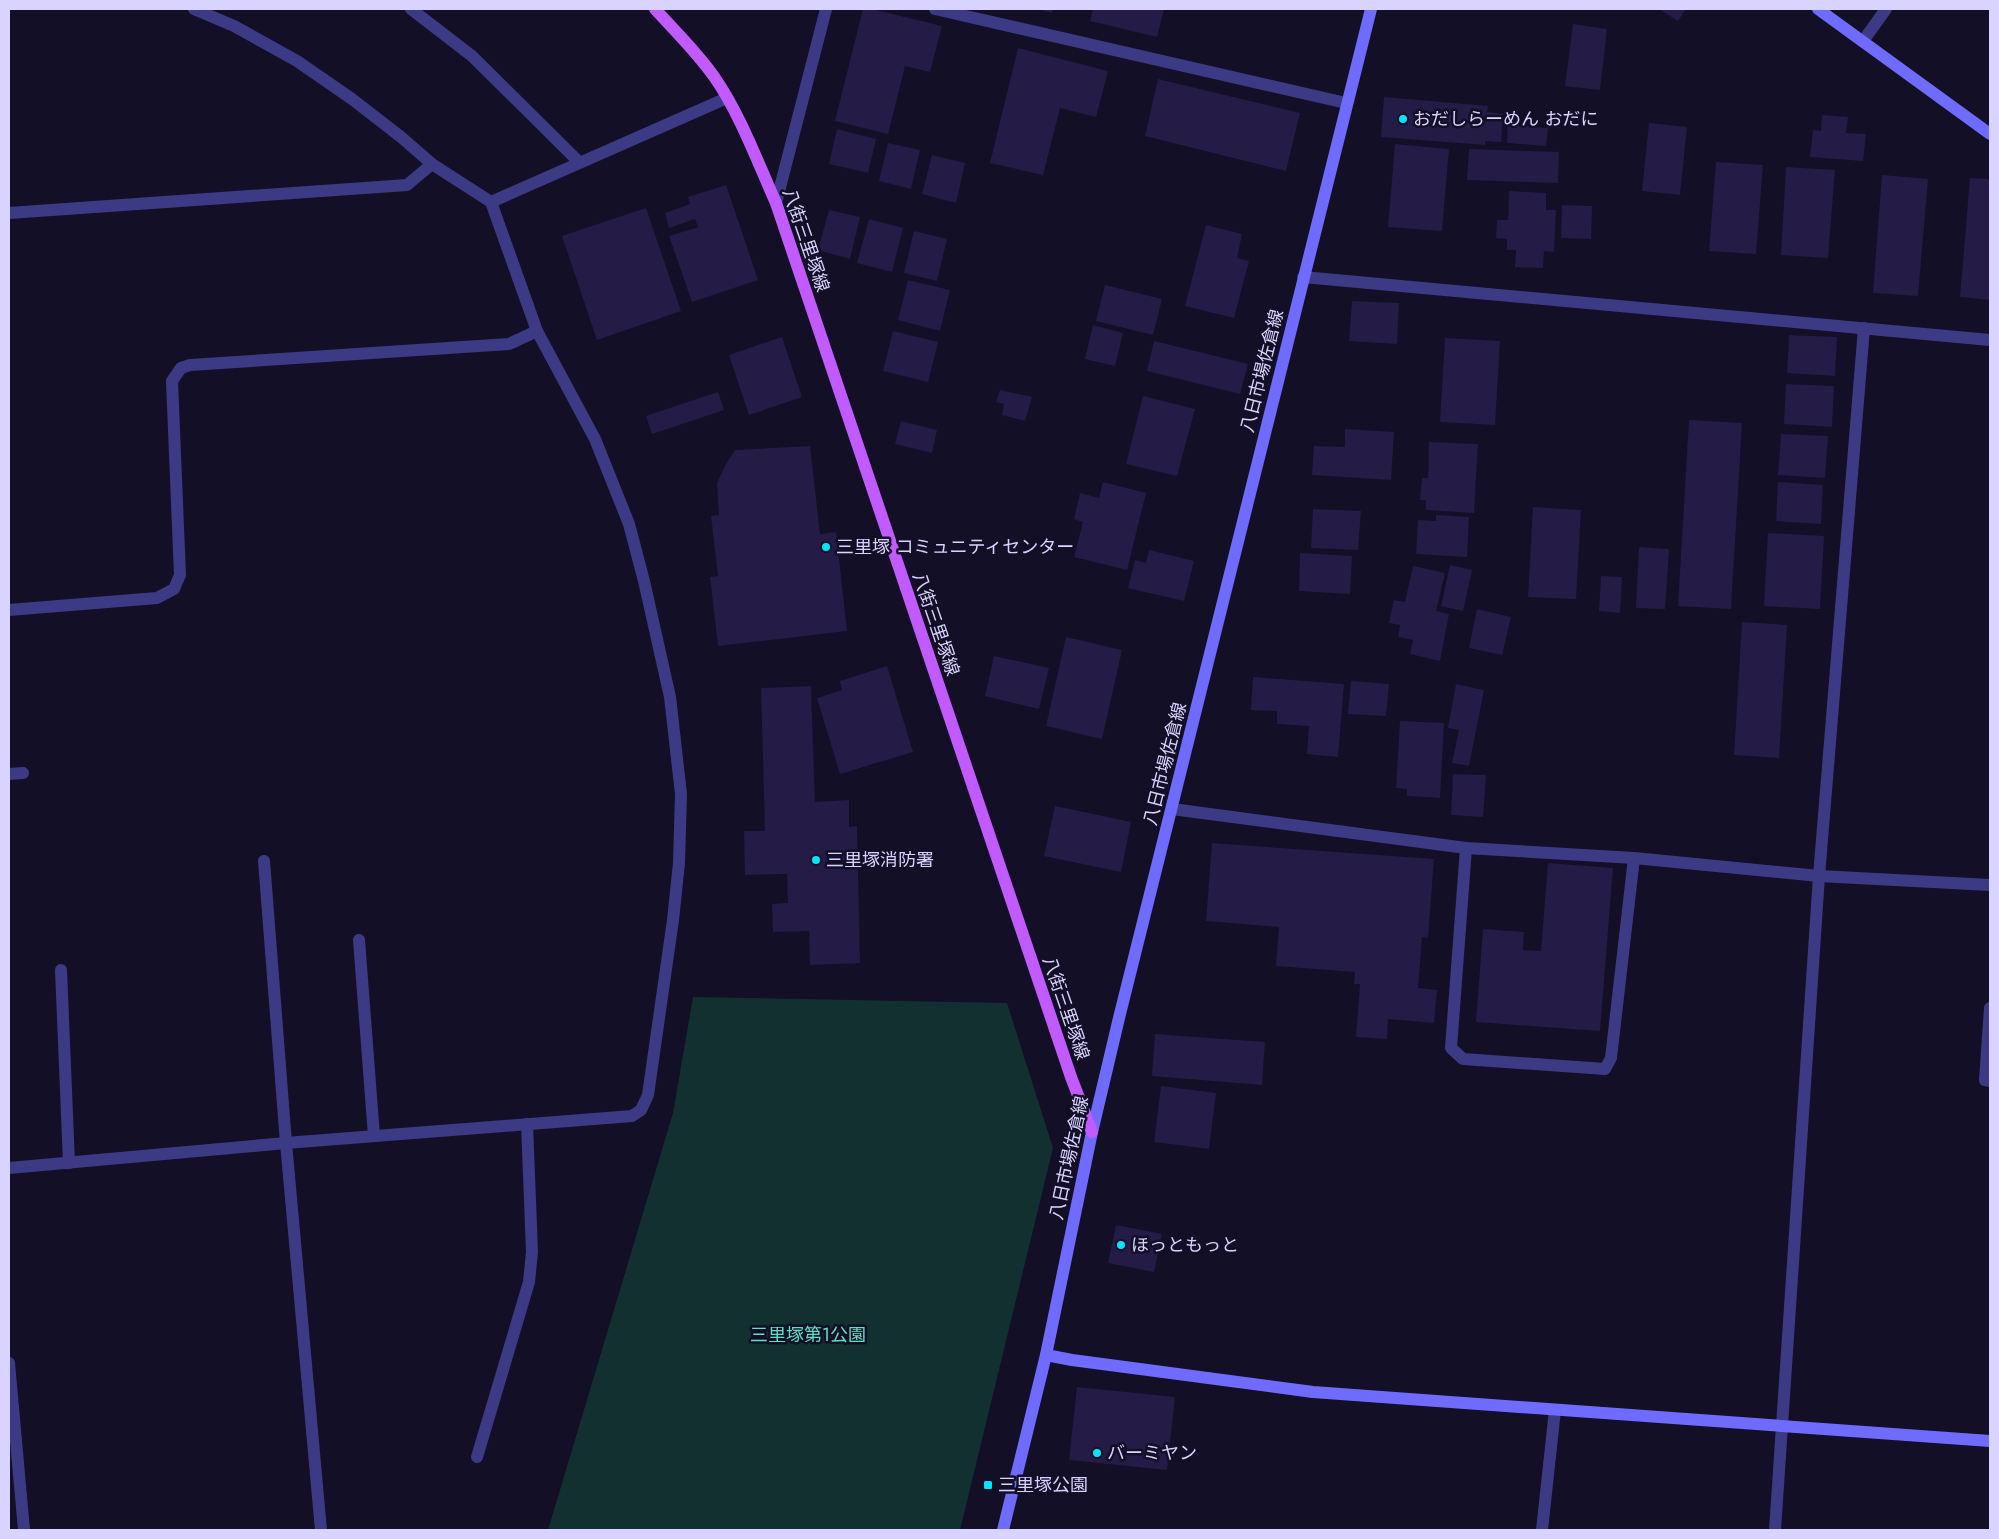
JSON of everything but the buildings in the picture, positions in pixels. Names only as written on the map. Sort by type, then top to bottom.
[{"type":"main road","name":"八街三里塚線","points":[[654,9],[703,63],[727,98],[776,202],[1071,1077],[1092,1132]]},
{"type":"main road","name":"八日市場佐倉線","points":[[1003,1530],[1046,1355],[1092,1132],[1118,1018],[1172,809],[1346,103],[1371,9]]},
{"type":"main road","points":[[1818,9],[1990,134]]},
{"type":"main road","points":[[1046,1355],[1313,1392],[1990,1441]]},
{"type":"street","points":[[9,1168],[286,1143],[632,1116],[641,1110],[648,1095],[675,901],[679,863],[681,794],[670,697],[644,581],[629,524],[595,439],[537,331],[491,202],[432,164],[352,99],[297,61],[234,26],[194,9]]},
{"type":"street","points":[[411,9],[472,56],[579,162]]},
{"type":"street","points":[[776,202],[826,9]]},
{"type":"street","points":[[935,9],[1346,103]]},
{"type":"street","points":[[1863,41],[1886,9]]},
{"type":"street","points":[[491,202],[727,98]]},
{"type":"street","points":[[9,212],[406,185],[432,164]]},
{"type":"street","points":[[1303,277],[1990,340]]},
{"type":"street","points":[[1775,1530],[1819,876],[1864,328]]},
{"type":"street","points":[[9,610],[157,598],[174,589],[180,575],[172,381],[180,368],[190,365],[509,344],[537,331]]},
{"type":"street","points":[[9,774],[23,772]]},
{"type":"street","points":[[1172,809],[1466,848],[1634,858],[1819,876],[1990,885]]},
{"type":"street","points":[[1466,848],[1451,1048],[1463,1059],[1604,1069],[1611,1058],[1634,858]]},
{"type":"street","points":[[264,861],[286,1143],[321,1530]]},
{"type":"street","points":[[359,940],[374,1136]]},
{"type":"street","points":[[61,970],[69,1163]]},
{"type":"street","points":[[1990,1008],[1986,1080],[1990,1081]]},
{"type":"street","points":[[477,1457],[529,1282],[532,1252],[527,1124]]},
{"type":"street","points":[[9,1363],[24,1530]]},
{"type":"street","points":[[1542,1530],[1555,1410]]},
{"type":"green space","name":"三里塚第1公園","points":[[693,997],[1007,1003],[1053,1148],[960,1530],[548,1530],[673,1113]]},
{"type":"place","name":"おだしらーめん おだに","points":[[1403,119]]},
{"type":"place","name":"三里塚 コミュニティセンター","points":[[826,547]]},
{"type":"place","name":"三里塚消防署","points":[[816,860]]},
{"type":"place","name":"ほっともっと","points":[[1121,1245]]},
{"type":"place","name":"バーミヤン","points":[[1097,1453]]},
{"type":"place","name":"三里塚公園","points":[[988,1485]]}]
